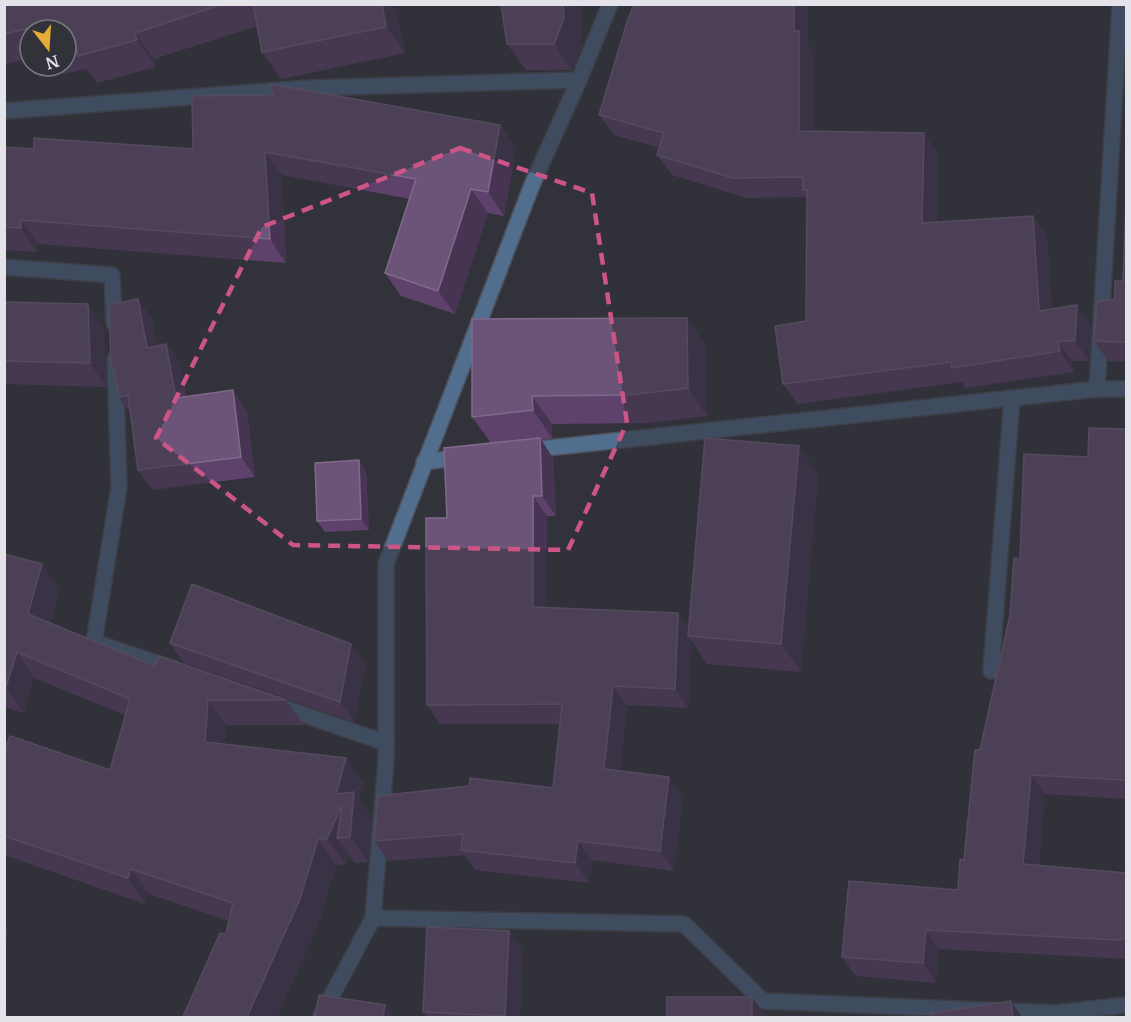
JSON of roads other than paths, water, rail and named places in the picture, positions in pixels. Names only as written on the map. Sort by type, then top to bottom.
[{"type":"street","points":[[320,1017],[373,918],[386,744],[386,564],[532,185],[610,4]]},
{"type":"street","points":[[1097,389],[1120,4]]},
{"type":"street","points":[[4,111],[310,87],[579,80]]},
{"type":"street","points":[[4,267],[112,275],[119,487],[94,642],[184,673]]},
{"type":"street","points":[[518,452],[1097,389],[1126,389]]},
{"type":"street","points":[[991,671],[1012,398]]},
{"type":"street","points":[[424,462],[483,455]]},
{"type":"street","points":[[263,700],[386,744]]},
{"type":"street","points":[[373,918],[684,924],[763,1001],[1056,1013],[1126,1005]]}]
